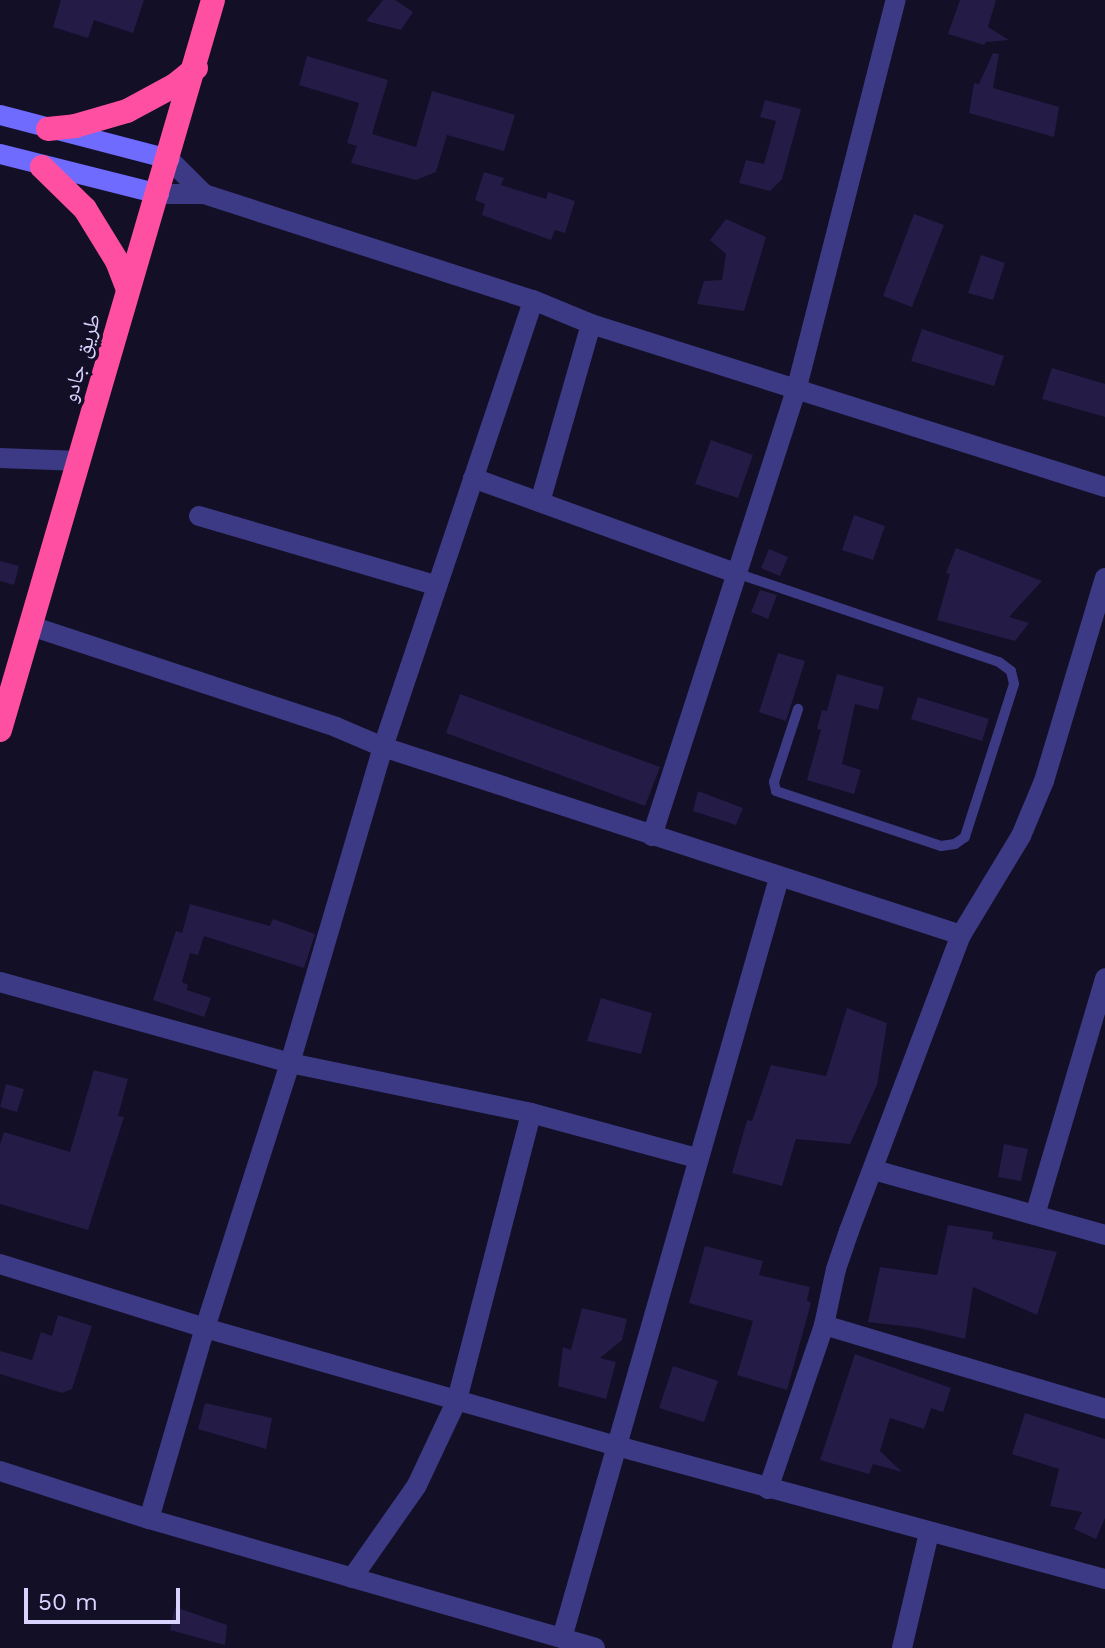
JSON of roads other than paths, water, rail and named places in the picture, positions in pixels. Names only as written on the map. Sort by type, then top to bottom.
[{"type":"highway","name":"طريق جادو","points":[[0,730],[128,289],[196,68],[213,0]]},
{"type":"highway","points":[[48,129],[75,126],[127,111],[175,85],[196,68]]},
{"type":"highway","points":[[42,167],[85,209],[117,261],[128,289]]},
{"type":"street","points":[[652,836],[797,387],[896,0]]},
{"type":"street","points":[[0,115],[169,159],[204,194]]},
{"type":"street","points":[[0,154],[159,194],[204,194],[533,300],[591,324],[1105,487]]},
{"type":"street","points":[[149,1519],[205,1328],[290,1063],[383,747],[533,300]]},
{"type":"street","points":[[540,502],[591,324]]},
{"type":"street","points":[[0,458],[80,461]]},
{"type":"street","points":[[473,478],[736,573]]},
{"type":"street","points":[[199,516],[435,585]]},
{"type":"street","points":[[768,1489],[824,1325],[836,1269],[961,935],[1021,836],[1044,781],[1105,578]]},
{"type":"street","points":[[31,626],[336,727],[383,747],[961,935]]},
{"type":"street","points":[[562,1638],[779,878]]},
{"type":"street","points":[[1035,1215],[1105,978]]},
{"type":"street","points":[[0,982],[290,1063],[531,1113],[697,1158]]},
{"type":"street","points":[[352,1578],[417,1485],[457,1400],[531,1113]]},
{"type":"street","points":[[874,1170],[1105,1235]]},
{"type":"street","points":[[0,1264],[205,1328],[617,1446],[1105,1579]]},
{"type":"street","points":[[824,1325],[1105,1409]]},
{"type":"street","points":[[0,1471],[149,1519],[595,1648]]},
{"type":"street","points":[[902,1648],[929,1533]]},
{"type":"lane","points":[[736,573],[999,662],[1011,671],[1014,684],[965,837],[955,844],[941,846],[776,791],[774,782],[798,709]]}]
